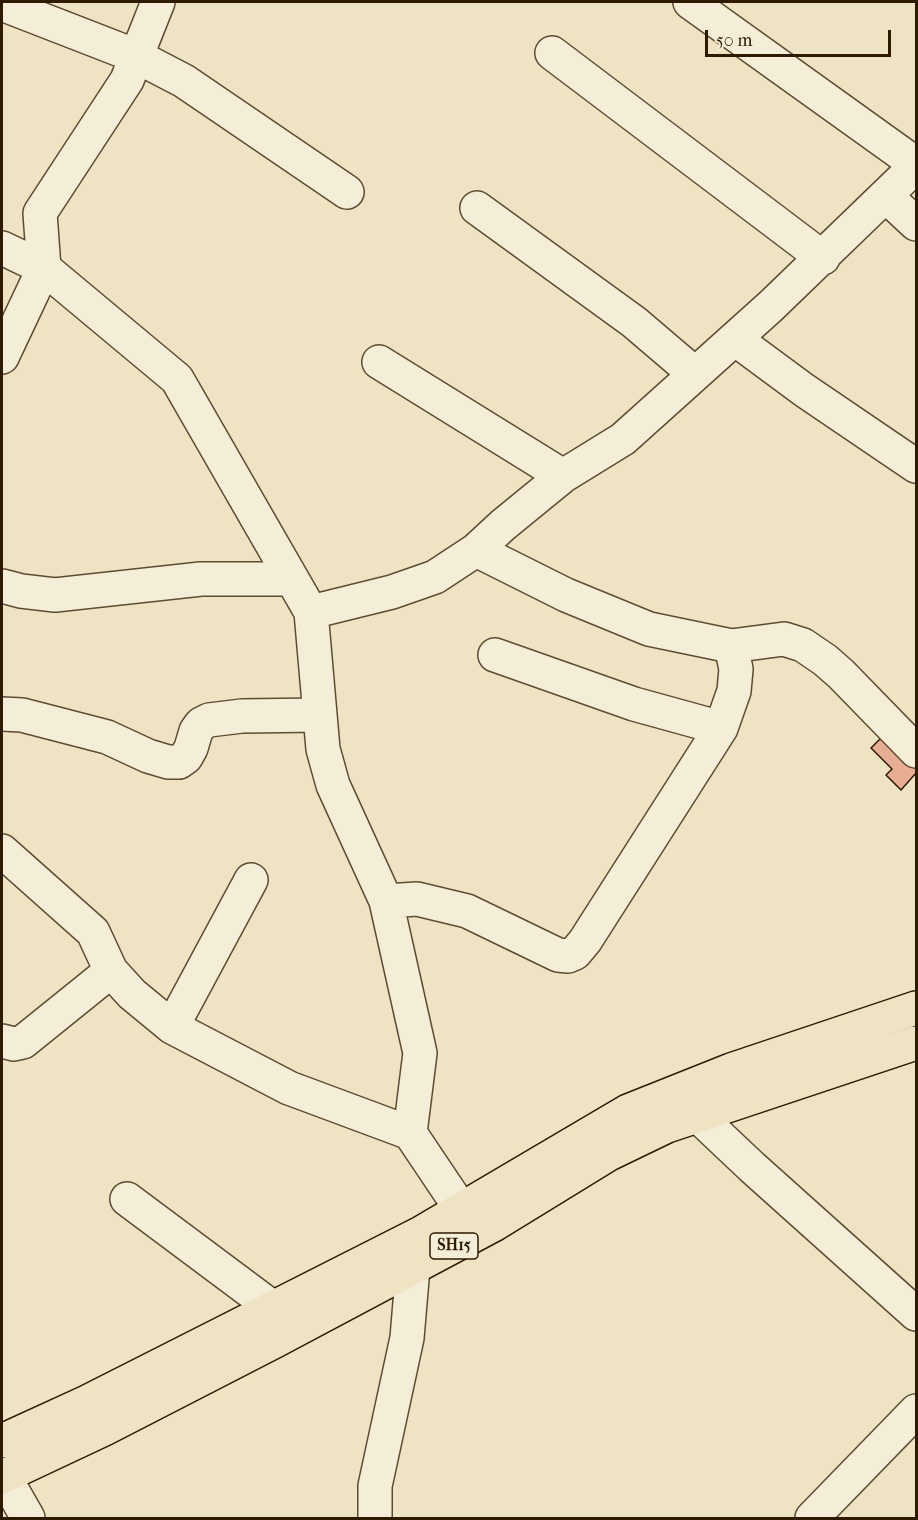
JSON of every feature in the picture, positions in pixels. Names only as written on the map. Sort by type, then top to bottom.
[{"type":"main road","name":"SH15","points":[[2,1441],[87,1402],[421,1233],[628,1111],[660,1096],[731,1070],[916,1008]]},
{"type":"main road","name":"SH15","points":[[3,1477],[104,1429],[276,1341],[495,1224],[609,1154],[667,1126],[916,1043]]},
{"type":"street","points":[[2,357],[44,268],[40,213],[127,80],[158,2]]},
{"type":"street","points":[[311,612],[364,600],[435,577],[476,550],[502,525],[563,476],[623,439],[823,258],[916,165],[690,2]]},
{"type":"street","points":[[2,4],[136,56],[184,81],[347,192]]},
{"type":"street","points":[[552,53],[823,258]]},
{"type":"street","points":[[886,196],[916,224]]},
{"type":"street","points":[[477,208],[634,322],[695,374]]},
{"type":"street","points":[[2,248],[44,268],[177,379],[311,612],[323,749],[333,785],[386,901],[420,1053],[410,1133]]},
{"type":"street","points":[[735,339],[804,390],[916,466]]},
{"type":"street","points":[[379,362],[563,476]]},
{"type":"street","points":[[476,550],[566,595],[649,629],[731,646],[784,639],[804,645],[841,674],[916,751]]},
{"type":"street","points":[[2,586],[55,595],[201,579],[292,579]]},
{"type":"street","points":[[386,901],[417,899],[467,911],[558,956],[575,953],[585,941],[721,728],[734,691],[736,669],[731,646]]},
{"type":"street","points":[[495,655],[634,704],[721,728]]},
{"type":"street","points":[[2,714],[22,715],[107,737],[148,756],[168,762],[179,762],[186,758],[196,731],[201,724],[209,720],[242,716],[320,715]]},
{"type":"street","points":[[2,851],[93,932],[111,971],[132,994],[172,1027],[289,1088],[410,1133],[461,1209]]},
{"type":"street","points":[[172,1027],[250,880]]},
{"type":"street","points":[[2,1041],[14,1044],[23,1042],[111,971]]},
{"type":"street","points":[[698,1116],[916,1314]]},
{"type":"street","points":[[128,1198],[273,1308]]},
{"type":"street","points":[[375,1518],[375,1486],[407,1338],[413,1267]]},
{"type":"street","points":[[812,1518],[916,1411]]},
{"type":"street","points":[[3,1477],[28,1518]]},
{"type":"building","points":[[886,733],[916,763],[916,773],[901,790],[886,775],[892,769],[871,748]]}]
